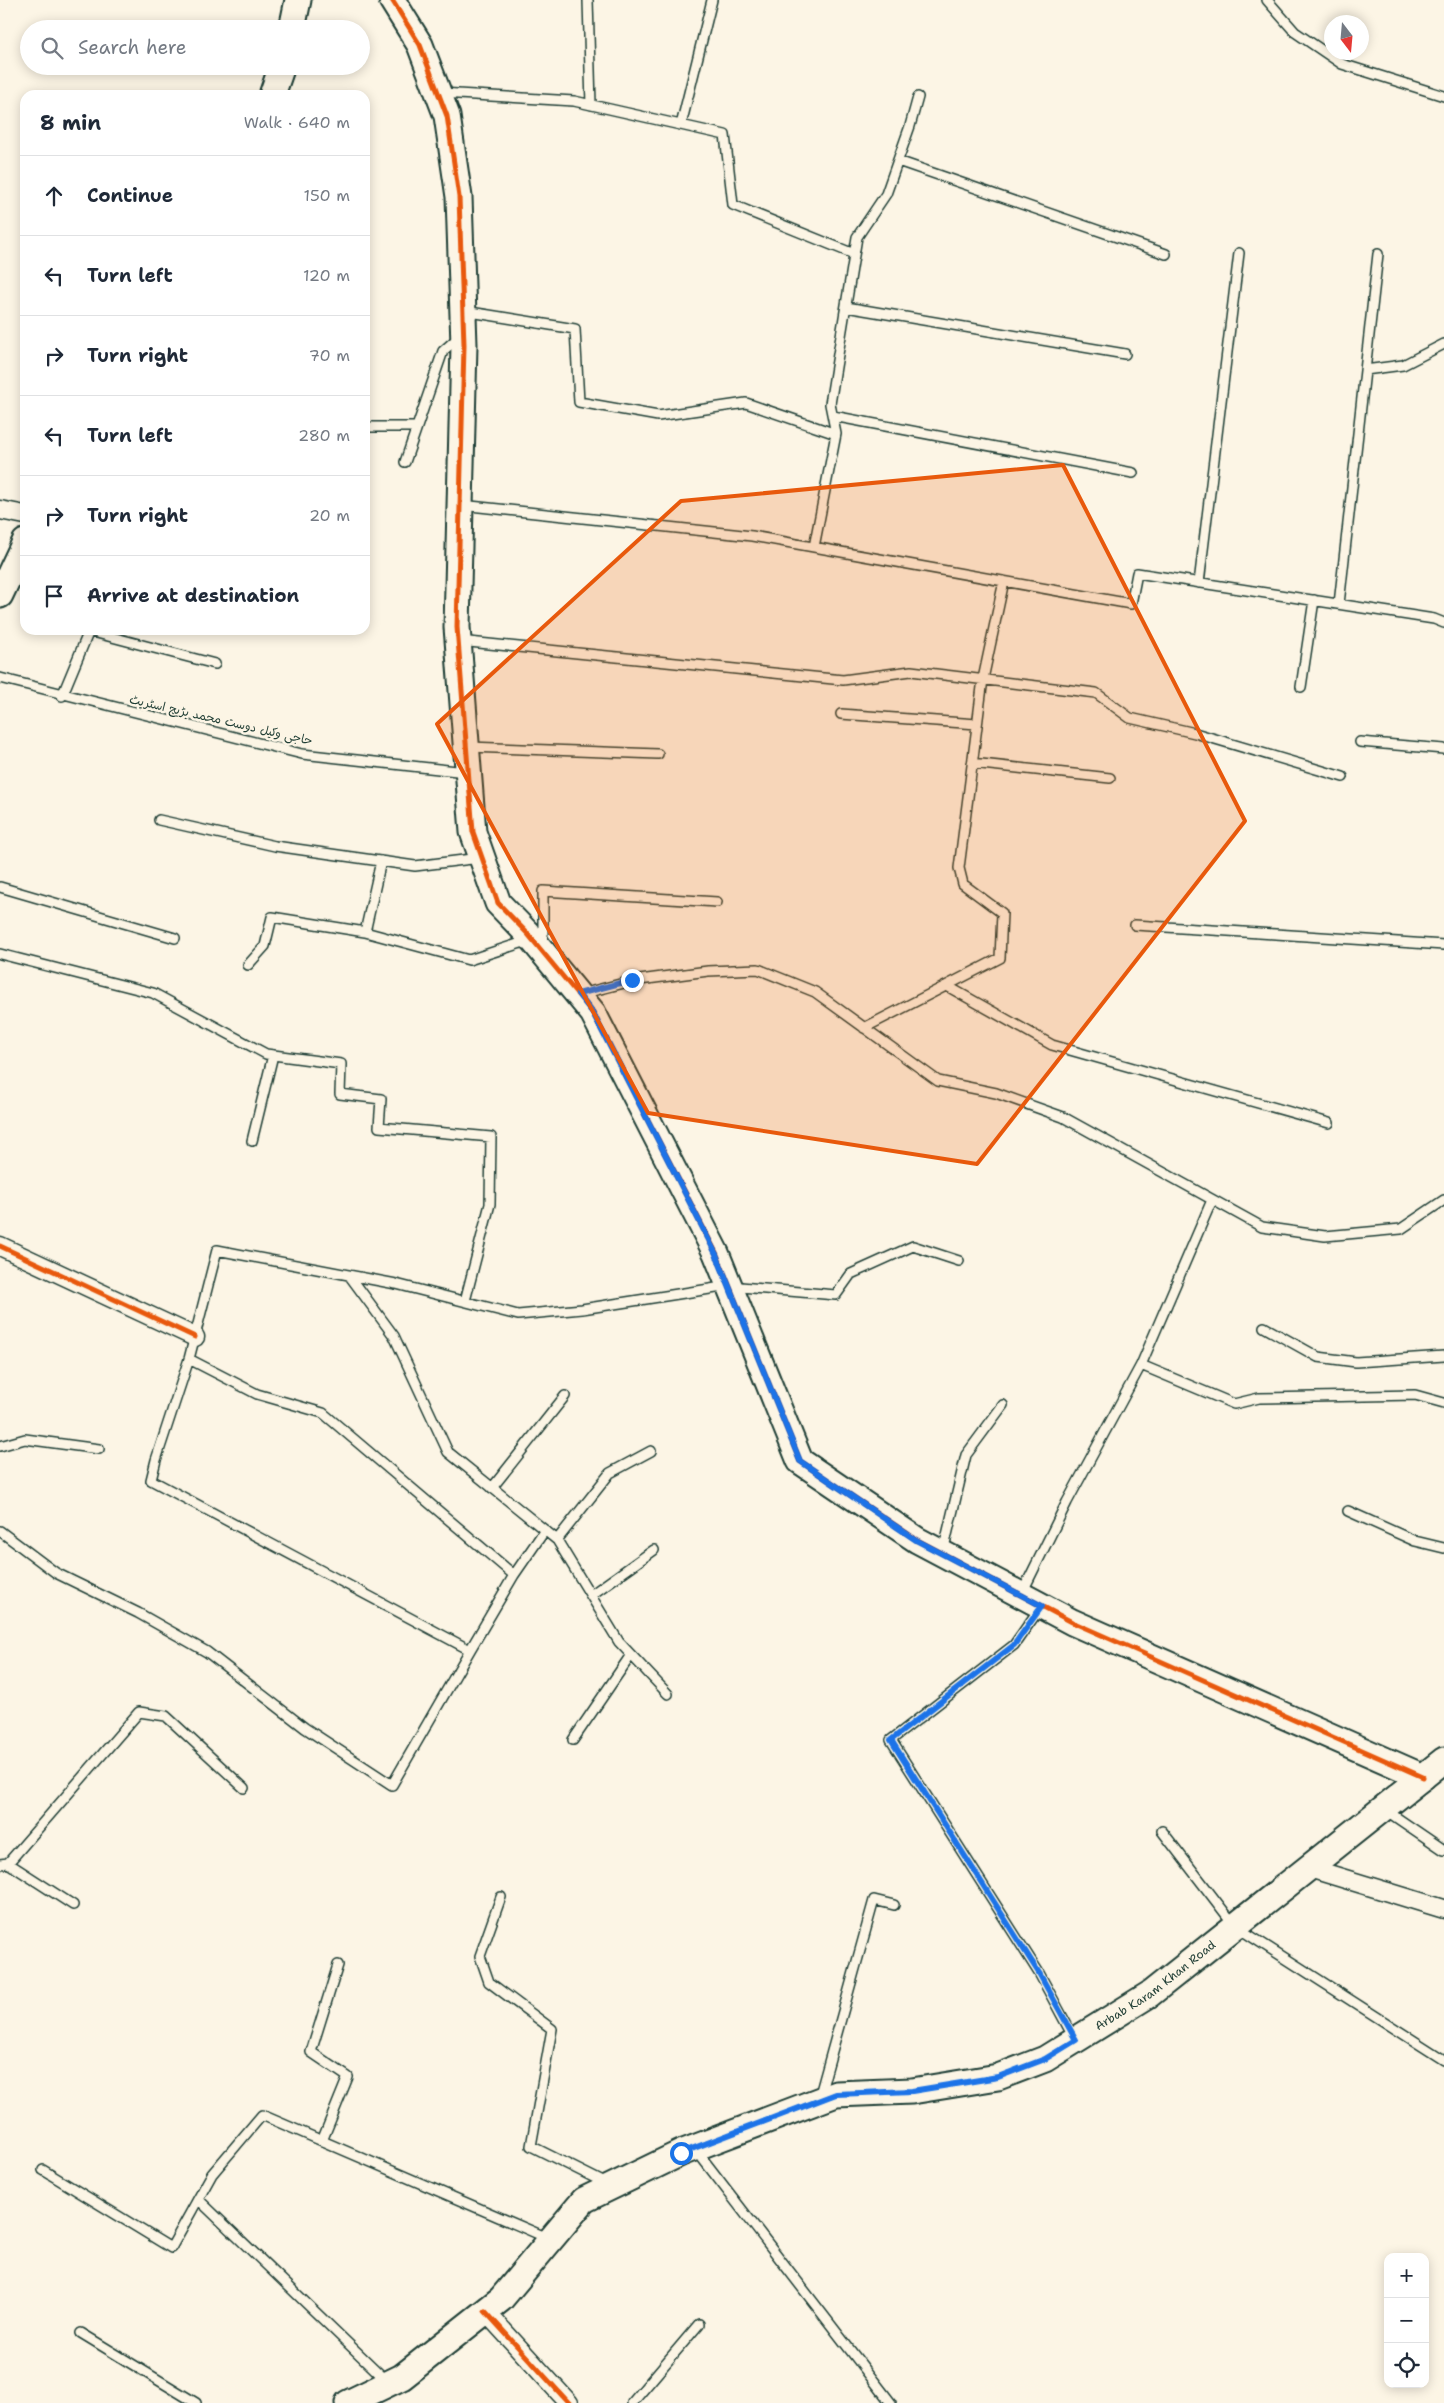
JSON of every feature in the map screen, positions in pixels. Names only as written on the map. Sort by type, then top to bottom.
[{"type":"street","points":[[294,20],[298,0]]},
{"type":"street","points":[[392,0],[420,44],[448,116],[459,197],[463,322],[458,641],[473,832],[498,903],[538,946],[593,1013],[633,1094],[667,1155],[716,1254],[800,1461],[916,1540],[1072,1622],[1423,1777]]},
{"type":"street","points":[[274,90],[279,75]]},
{"type":"street","points":[[0,510],[20,514]]},
{"type":"street","points":[[0,595],[20,553]]},
{"type":"street","points":[[0,1246],[195,1337]]},
{"type":"street","name":"Arbab Karam Khan Road","points":[[348,2403],[380,2390],[402,2377],[501,2299],[584,2200],[612,2186],[694,2148],[836,2094],[912,2091],[998,2077],[1045,2059],[1150,1994],[1444,1760]]},
{"type":"street","points":[[1309,1868],[1444,1909]]},
{"type":"street","points":[[485,2311],[570,2403]]},
{"type":"lane","points":[[588,0],[591,105]]},
{"type":"lane","points":[[681,125],[712,0]]},
{"type":"lane","points":[[1267,0],[1295,32],[1342,64],[1444,96]]},
{"type":"lane","points":[[438,93],[574,101],[725,135],[733,205],[854,254]]},
{"type":"lane","points":[[814,547],[836,434],[830,404],[857,237],[886,194],[918,97]]},
{"type":"lane","points":[[898,161],[1166,254]]},
{"type":"lane","points":[[1199,582],[1239,253]]},
{"type":"lane","points":[[1339,604],[1378,254]]},
{"type":"lane","points":[[846,307],[1125,354]]},
{"type":"lane","points":[[405,462],[444,351],[463,322],[575,329],[579,402],[658,416],[746,403],[836,434]]},
{"type":"lane","points":[[1365,370],[1403,365],[1444,344]]},
{"type":"lane","points":[[833,416],[1133,473]]},
{"type":"lane","points":[[370,427],[417,426]]},
{"type":"lane","points":[[461,505],[752,536],[1131,604],[1137,573],[1434,619],[1444,623]]},
{"type":"lane","points":[[864,1028],[1000,958],[1002,913],[963,884],[958,868],[983,679],[1004,581]]},
{"type":"lane","points":[[1301,688],[1314,600]]},
{"type":"lane","points":[[62,696],[88,635]]},
{"type":"lane","points":[[101,635],[215,664]]},
{"type":"lane","points":[[458,641],[843,680],[911,671],[1096,693],[1130,718],[1195,733],[1343,777]]},
{"type":"lane","name":"حاجی وکیل دوست محمد بڑیچ اسٹریٹ","points":[[0,678],[62,696],[302,754],[469,773]]},
{"type":"lane","points":[[841,714],[977,724]]},
{"type":"lane","points":[[1360,742],[1444,749]]},
{"type":"lane","points":[[467,747],[658,754]]},
{"type":"lane","points":[[972,763],[1110,778]]},
{"type":"lane","points":[[159,820],[275,846],[415,866],[482,858]]},
{"type":"lane","points":[[365,932],[381,861]]},
{"type":"lane","points":[[0,887],[175,938]]},
{"type":"lane","points":[[248,965],[265,946],[272,918],[365,932],[468,960],[538,946],[543,891],[717,902]]},
{"type":"lane","points":[[1135,925],[1444,945]]},
{"type":"lane","points":[[0,954],[153,993],[266,1054],[341,1064],[340,1094],[381,1099],[379,1127],[491,1137],[490,1204],[464,1301]]},
{"type":"lane","points":[[578,994],[632,980],[708,971],[758,969],[815,992],[938,1081],[996,1093],[1063,1117],[1262,1227],[1325,1236],[1401,1229],[1444,1200]]},
{"type":"lane","points":[[947,986],[1052,1045],[1329,1122]]},
{"type":"lane","points":[[252,1141],[273,1054]]},
{"type":"lane","points":[[1076,2040],[1039,1973],[891,1740],[1014,1645],[1067,1502],[1141,1365],[1212,1200]]},
{"type":"lane","points":[[470,1650],[151,1480],[189,1359],[217,1250],[396,1284],[518,1315],[582,1310],[729,1286],[836,1295],[850,1274],[913,1246],[959,1260]]},
{"type":"lane","points":[[349,1275],[394,1336],[448,1452],[557,1540],[619,1642],[668,1694]]},
{"type":"lane","points":[[1264,1327],[1318,1357],[1356,1362],[1444,1356]]},
{"type":"lane","points":[[189,1359],[257,1394],[323,1414],[514,1575]]},
{"type":"lane","points":[[1141,1365],[1234,1404],[1259,1398],[1415,1395],[1444,1403]]},
{"type":"lane","points":[[492,1488],[565,1396]]},
{"type":"lane","points":[[943,1554],[966,1454],[1004,1405]]},
{"type":"lane","points":[[0,1446],[25,1439],[99,1450]]},
{"type":"lane","points":[[557,1540],[610,1473],[651,1451]]},
{"type":"lane","points":[[1348,1511],[1415,1541],[1444,1548]]},
{"type":"lane","points":[[0,1531],[56,1573],[138,1613],[207,1652],[305,1728],[392,1785],[514,1575],[545,1530]]},
{"type":"lane","points":[[591,1596],[654,1550]]},
{"type":"lane","points":[[573,1740],[631,1655]]},
{"type":"lane","points":[[73,1905],[4,1864],[138,1712],[166,1716],[244,1788]]},
{"type":"lane","points":[[1384,1808],[1444,1850]]},
{"type":"lane","points":[[1162,1830],[1235,1926],[1444,2060]]},
{"type":"lane","points":[[501,1897],[480,1956],[489,1982],[552,2028],[531,2146],[612,2186]]},
{"type":"lane","points":[[818,2100],[874,1900],[894,1904]]},
{"type":"lane","points":[[322,2141],[348,2077],[311,2052],[338,1965]]},
{"type":"lane","points":[[43,2170],[171,2248],[212,2174],[262,2115],[551,2239]]},
{"type":"lane","points":[[694,2148],[891,2403]]},
{"type":"lane","points":[[198,2199],[380,2390]]},
{"type":"lane","points":[[632,2403],[699,2324]]},
{"type":"lane","points":[[81,2333],[196,2403]]},
{"type":"highlighted area","points":[[1063,465],[1245,821],[977,1164],[648,1113],[437,724],[681,501]]},
{"type":"cycle path","points":[[392,0],[420,45],[447,116],[459,197],[464,345],[457,627],[473,832],[498,903],[527,933],[593,1013],[716,1253],[800,1461],[917,1540],[1072,1622],[1423,1777]]},
{"type":"cycle path","points":[[0,1246],[195,1337]]},
{"type":"cycle path","points":[[485,2311],[569,2403]]},
{"type":"route","points":[[632,980],[578,994],[593,1013],[716,1254],[800,1461],[916,1540],[1042,1606],[1014,1645],[891,1740],[1039,1973],[1076,2040],[1045,2059],[998,2077],[912,2091],[836,2094],[681,2153]]}]
